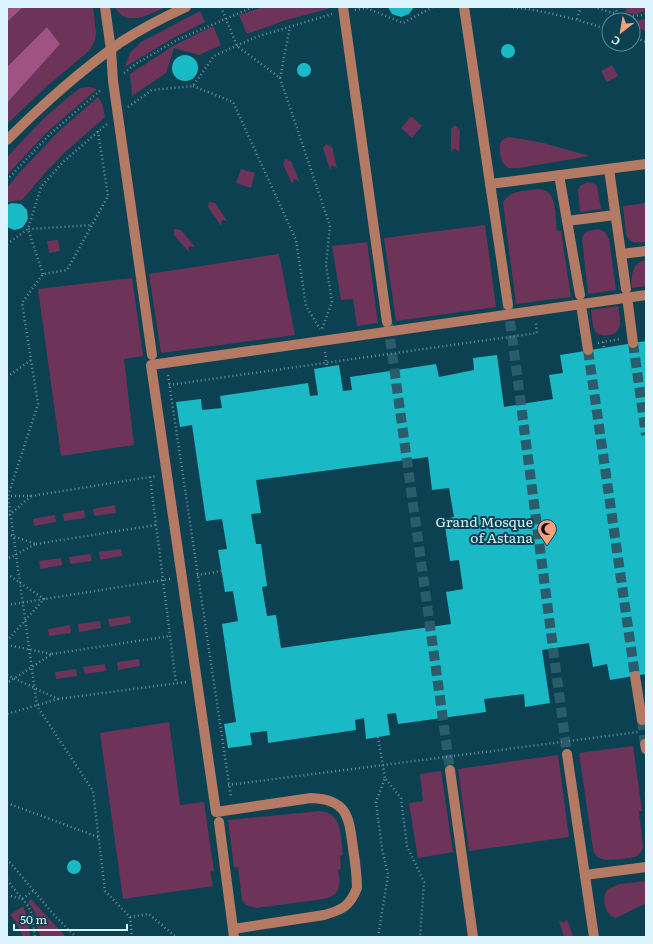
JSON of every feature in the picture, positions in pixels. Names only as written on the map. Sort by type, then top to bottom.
[{"type":"lane","points":[[105,7],[111,50],[113,81],[152,355]]},
{"type":"lane","points":[[7,140],[84,70],[111,50],[157,21],[186,7]]},
{"type":"lane","points":[[464,7],[508,305]]},
{"type":"lane","points":[[344,9],[387,322]]},
{"type":"lane","points":[[490,184],[646,164]]},
{"type":"lane","points":[[608,169],[626,289]]},
{"type":"lane","points":[[559,175],[580,295]]},
{"type":"lane","points":[[567,221],[615,215]]},
{"type":"lane","points":[[621,254],[646,251]]},
{"type":"lane","points":[[219,822],[234,933],[337,912],[347,906],[354,898],[357,888],[357,880],[350,824],[346,814],[339,806],[331,801],[320,798],[311,798],[216,812],[151,365],[646,295]]},
{"type":"lane","points":[[628,304],[633,340]]},
{"type":"lane","points":[[582,311],[587,347]]},
{"type":"lane","points":[[635,676],[642,720]]},
{"type":"lane","points":[[567,754],[594,937]]},
{"type":"lane","points":[[450,770],[473,937]]},
{"type":"lane","points":[[585,875],[646,867]]},
{"type":"path","points":[[221,7],[237,46],[280,78]]},
{"type":"path","points":[[193,86],[214,56],[256,37],[344,9],[366,8],[403,23],[433,7]]},
{"type":"path","points":[[509,7],[524,8],[577,19],[601,27]]},
{"type":"path","points":[[577,19],[581,7]]},
{"type":"path","points":[[594,7],[610,12]]},
{"type":"path","points":[[43,274],[28,229],[41,187],[63,162],[98,131],[152,90],[193,86],[233,102],[296,240],[306,306],[321,331],[332,302],[326,264],[330,226],[280,78],[290,27]]},
{"type":"path","points":[[98,131],[108,196],[67,270],[43,274],[22,303],[38,404],[7,496],[37,706],[93,791],[105,892],[130,917],[132,937]]},
{"type":"path","points":[[7,244],[28,229],[92,225]]},
{"type":"path","points":[[155,387],[538,333],[534,311]]},
{"type":"path","points":[[587,347],[604,342],[633,340]]},
{"type":"path","points":[[604,342],[604,348]]},
{"type":"path","points":[[7,376],[31,360]]},
{"type":"path","points":[[166,363],[228,785],[233,810]]},
{"type":"path","points":[[150,477],[176,683]]},
{"type":"path","points":[[7,496],[31,496],[139,479]]},
{"type":"path","points":[[7,517],[31,496]]},
{"type":"path","points":[[7,559],[36,544],[156,525]]},
{"type":"path","points":[[7,534],[36,544]]},
{"type":"path","points":[[7,574],[44,599]]},
{"type":"path","points":[[7,604],[152,582]]},
{"type":"path","points":[[7,641],[44,599]]},
{"type":"path","points":[[7,645],[52,654],[170,636]]},
{"type":"path","points":[[7,683],[52,654]]},
{"type":"path","points":[[7,675],[58,699]]},
{"type":"path","points":[[7,714],[58,699],[165,684]]},
{"type":"path","points":[[213,787],[639,732]]},
{"type":"path","points":[[378,737],[385,778],[401,798],[407,846],[424,882],[420,937]]},
{"type":"path","points":[[378,937],[388,875],[382,849],[376,802],[385,778]]},
{"type":"path","points":[[7,804],[98,836]]},
{"type":"path","points":[[7,859],[8,864],[76,937]]},
{"type":"path","points":[[7,880],[28,906],[32,914],[35,937]]},
{"type":"path","points":[[22,899],[33,891]]},
{"type":"path","points":[[7,895],[22,899]]},
{"type":"path","points":[[130,917],[149,914],[176,937]]},
{"type":"shaded area","points":[[7,7],[23,7],[7,22]]},
{"type":"shaded area","points":[[23,7],[93,7],[96,33],[95,40],[90,50],[46,87],[7,124],[7,103],[60,44],[47,27],[7,67],[7,22]]},
{"type":"shaded area","points":[[115,7],[167,7],[139,18],[132,18],[120,14]]},
{"type":"shaded area","points":[[263,7],[328,7],[328,9],[286,20],[247,34],[239,15]]},
{"type":"shaded area","points":[[627,7],[646,7],[646,11],[641,12],[625,12]]},
{"type":"shaded area","points":[[200,11],[205,22],[173,38],[125,67],[130,53],[141,42]]},
{"type":"shaded area","points":[[646,19],[646,31],[641,29],[641,20]]},
{"type":"shaded area","points":[[213,26],[221,45],[199,55],[174,48],[166,73],[132,96],[130,74],[173,46]]},
{"type":"shaded area","points":[[47,27],[60,44],[7,103],[7,67]]},
{"type":"shaded area","points":[[612,65],[618,76],[607,82],[601,71]]},
{"type":"shaded area","points":[[89,87],[97,89],[45,134],[7,175],[7,157],[45,117],[80,88]]},
{"type":"shaded area","points":[[98,97],[102,103],[105,117],[65,152],[22,200],[7,202],[7,188],[20,172],[58,132]]},
{"type":"shaded area","points":[[411,116],[422,126],[412,138],[401,128]]},
{"type":"shaded area","points":[[455,125],[460,130],[459,152],[455,148],[451,152],[451,129]]},
{"type":"shaded area","points":[[510,137],[543,143],[590,156],[519,168],[508,168],[503,163],[500,155],[500,147],[502,140]]},
{"type":"shaded area","points":[[326,144],[332,147],[337,168],[332,165],[330,170],[323,148]]},
{"type":"shaded area","points":[[285,159],[291,161],[299,181],[294,179],[292,184],[283,164]]},
{"type":"shaded area","points":[[241,169],[255,173],[251,188],[236,183]]},
{"type":"shaded area","points":[[588,182],[597,186],[601,209],[580,212],[578,190],[581,185]]},
{"type":"shaded area","points":[[539,189],[550,194],[553,199],[557,231],[561,231],[571,297],[516,304],[503,203],[505,199],[513,193]]},
{"type":"shaded area","points":[[209,202],[215,203],[227,221],[222,220],[221,226],[208,207]]},
{"type":"shaded area","points":[[646,203],[646,242],[640,243],[631,241],[626,234],[623,206]]},
{"type":"shaded area","points":[[485,225],[496,307],[396,321],[384,238]]},
{"type":"shaded area","points":[[174,229],[181,230],[195,247],[189,246],[189,252],[174,235]]},
{"type":"shaded area","points":[[598,229],[605,232],[609,239],[616,290],[588,294],[582,238],[586,232]]},
{"type":"shaded area","points":[[58,240],[60,251],[49,253],[47,241]]},
{"type":"shaded area","points":[[367,242],[378,323],[357,326],[353,299],[341,300],[332,246]]},
{"type":"shaded area","points":[[279,254],[295,335],[161,353],[149,274]]},
{"type":"shaded area","points":[[646,260],[646,286],[632,288],[632,275],[635,267],[637,264]]},
{"type":"shaded area","points":[[132,278],[143,356],[124,359],[134,445],[61,456],[38,289]]},
{"type":"shaded area","points":[[618,306],[620,324],[617,331],[614,334],[607,335],[596,333],[593,326],[591,310]]},
{"type":"shaded area","points":[[115,505],[116,513],[94,516],[93,509]]},
{"type":"shaded area","points":[[84,510],[85,518],[64,521],[63,514]]},
{"type":"shaded area","points":[[55,515],[56,522],[34,526],[33,519]]},
{"type":"shaded area","points":[[121,549],[122,556],[100,560],[99,552]]},
{"type":"shaded area","points":[[90,554],[92,561],[70,564],[69,557]]},
{"type":"shaded area","points":[[61,558],[62,565],[40,569],[39,561]]},
{"type":"shaded area","points":[[130,616],[131,623],[110,627],[108,619]]},
{"type":"shaded area","points":[[100,621],[101,628],[79,632],[78,624]]},
{"type":"shaded area","points":[[70,625],[71,633],[49,636],[48,629]]},
{"type":"shaded area","points":[[139,659],[140,666],[118,670],[117,662]]},
{"type":"shaded area","points":[[105,664],[106,671],[85,674],[83,667]]},
{"type":"shaded area","points":[[76,669],[77,676],[56,679],[55,672]]},
{"type":"shaded area","points":[[169,722],[180,805],[204,802],[214,871],[210,872],[213,886],[123,899],[100,733]]},
{"type":"shaded area","points":[[633,746],[642,811],[639,811],[643,848],[635,857],[613,860],[600,859],[597,857],[593,849],[579,753]]},
{"type":"shaded area","points":[[558,755],[569,837],[469,851],[458,769]]},
{"type":"shaded area","points":[[441,771],[453,852],[418,858],[409,803],[423,801],[420,774]]},
{"type":"shaded area","points":[[320,811],[333,816],[339,827],[343,855],[340,856],[341,869],[338,870],[339,885],[337,892],[334,895],[324,899],[256,908],[246,905],[242,900],[238,867],[234,868],[228,820]]},
{"type":"shaded area","points":[[646,881],[646,903],[616,918],[606,910],[604,901],[608,889],[619,884]]},
{"type":"shaded area","points":[[31,899],[66,937],[41,937],[37,928],[35,912],[28,902]]},
{"type":"shaded area","points":[[23,906],[28,918],[30,937],[23,937],[16,922],[10,915]]},
{"type":"shaded area","points":[[567,919],[573,937],[564,937],[559,921],[564,923]]},
{"type":"building","points":[[388,7],[414,7],[409,14],[401,17],[392,14]]},
{"type":"building","points":[[508,44],[513,46],[515,51],[513,56],[508,58],[503,56],[501,51],[503,46]]},
{"type":"building","points":[[185,55],[195,58],[198,68],[195,78],[185,81],[175,78],[172,68],[175,58]]},
{"type":"building","points":[[304,63],[309,65],[311,70],[309,75],[304,77],[299,75],[297,70],[299,65]]},
{"type":"building","points":[[12,203],[21,204],[27,210],[28,219],[23,227],[14,230],[7,227],[7,205]]},
{"type":"building","name":"Grand Mosque of Astana","points":[[646,341],[646,674],[610,680],[607,664],[593,667],[589,643],[542,650],[550,703],[525,707],[524,694],[484,699],[486,712],[398,724],[396,713],[387,714],[390,735],[366,739],[364,718],[355,720],[356,730],[268,743],[267,731],[250,733],[252,745],[228,748],[224,724],[236,722],[222,624],[238,621],[233,591],[225,592],[218,550],[227,549],[222,519],[206,521],[192,425],[180,427],[176,402],[201,399],[202,410],[222,408],[220,396],[308,383],[310,396],[318,395],[314,369],[339,365],[343,391],[352,390],[350,377],[436,364],[439,377],[474,370],[473,358],[497,355],[504,407],[553,399],[549,375],[563,373],[560,355]],"holes":[[[428,457],[432,490],[449,488],[454,517],[444,519],[450,561],[459,560],[463,589],[446,592],[451,624],[281,648],[276,615],[267,616],[262,587],[267,586],[261,544],[256,544],[251,514],[261,513],[256,480]]]},
{"type":"building","points":[[74,860],[79,862],[81,867],[79,872],[74,874],[69,872],[67,867],[69,862]]},
{"type":"tunnel","points":[[508,306],[567,754]]},
{"type":"tunnel","points":[[388,324],[450,770]]},
{"type":"tunnel","points":[[633,343],[646,435]]},
{"type":"tunnel","points":[[588,350],[635,676]]},
{"type":"tunnel","points":[[642,720],[645,744]]},
{"type":"place","name":"Grand Mosque of Astana","points":[[547,546]]}]
